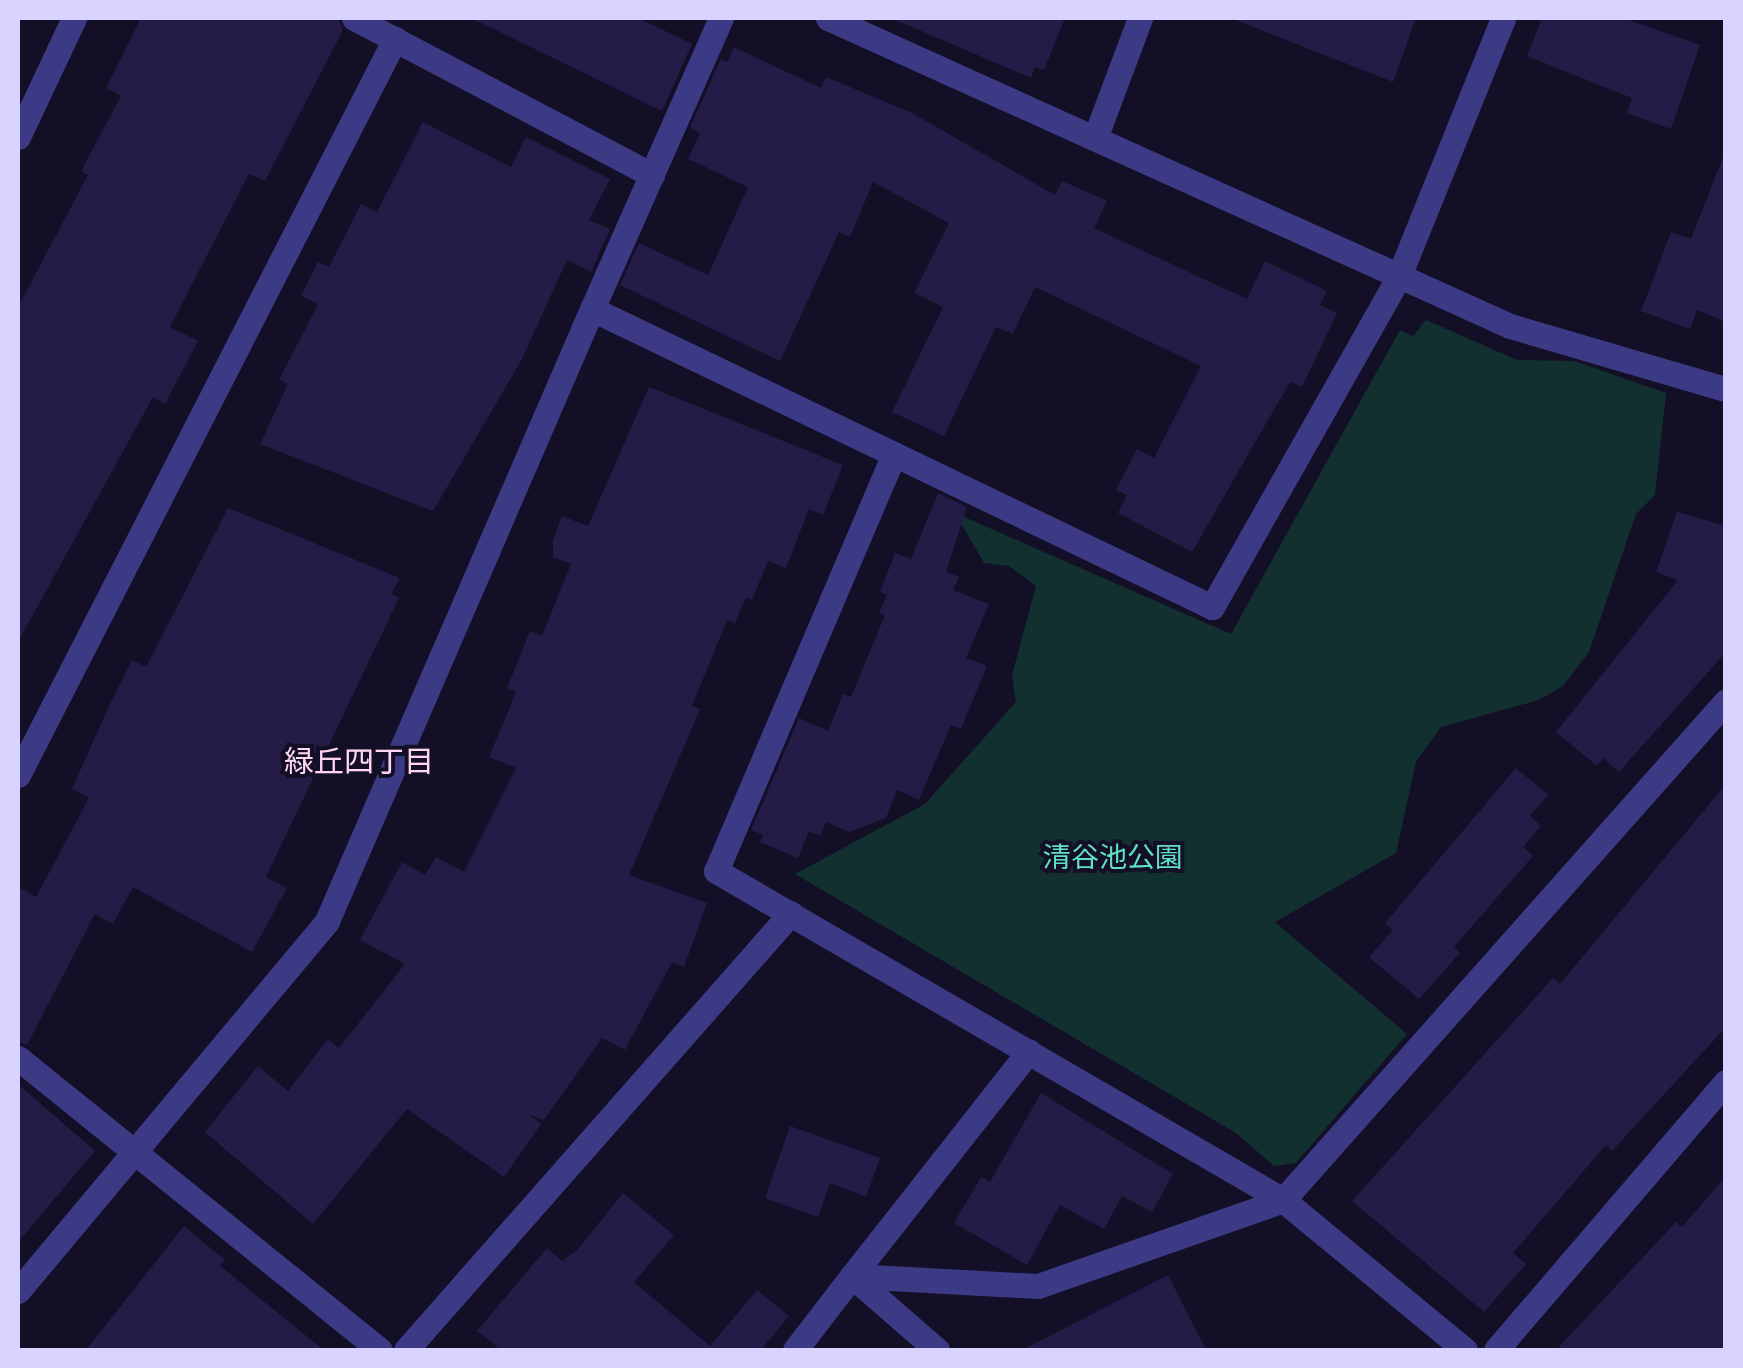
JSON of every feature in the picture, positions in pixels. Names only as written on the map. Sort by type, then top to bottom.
[{"type":"street","points":[[18,137],[74,18]]},
{"type":"street","points":[[354,18],[652,174]]},
{"type":"street","points":[[18,1291],[327,921],[721,18]]},
{"type":"street","points":[[828,18],[1510,326],[1726,388]]},
{"type":"street","points":[[1095,138],[1140,18]]},
{"type":"street","points":[[592,309],[1212,607],[1399,276],[1503,18]]},
{"type":"street","points":[[18,775],[394,39]]},
{"type":"street","points":[[894,454],[716,870],[1284,1200],[1465,1350]]},
{"type":"street","points":[[852,1276],[1038,1286],[1284,1200],[1726,700]]},
{"type":"street","points":[[406,1350],[791,913]]},
{"type":"street","points":[[795,1350],[1029,1051]]},
{"type":"street","points":[[18,1058],[380,1350]]},
{"type":"street","points":[[1496,1350],[1726,1082]]},
{"type":"street","points":[[852,1276],[937,1350]]},
{"type":"green space","name":"清谷池公園","points":[[1426,320],[1517,360],[1574,361],[1666,393],[1655,495],[1636,514],[1589,652],[1563,686],[1539,700],[1441,727],[1416,762],[1396,853],[1275,922],[1407,1034],[1296,1163],[1274,1166],[1236,1133],[795,874],[925,804],[1016,702],[1012,675],[1036,586],[1009,566],[984,563],[955,513],[1231,634],[1400,330],[1413,336]]},
{"type":"building","points":[[141,18],[338,18],[343,30],[265,181],[249,174],[170,327],[198,341],[165,404],[153,397],[18,642],[18,307],[88,175],[81,171],[121,96],[106,88]]},
{"type":"building","points":[[471,18],[638,18],[692,44],[662,111]]},
{"type":"building","points":[[891,18],[1065,18],[1044,70],[1035,67],[1031,78]]},
{"type":"building","points":[[1231,18],[1416,18],[1393,82]]},
{"type":"building","points":[[1542,18],[1623,18],[1700,45],[1671,129],[1627,113],[1632,98],[1527,56]]},
{"type":"building","points":[[734,47],[821,88],[826,77],[912,113],[1055,195],[1062,181],[1107,201],[1094,228],[1247,299],[1265,261],[1327,291],[1320,305],[1337,313],[1302,387],[1290,382],[1192,552],[1118,513],[1127,495],[1116,490],[1137,449],[1154,458],[1201,366],[1035,287],[1013,334],[996,327],[944,436],[892,412],[943,307],[914,293],[949,223],[873,182],[850,237],[839,232],[780,361],[620,285],[639,243],[708,275],[748,187],[688,159],[700,133],[690,127],[721,59],[727,62]]},
{"type":"building","points":[[423,122],[511,167],[526,137],[610,179],[589,220],[610,229],[591,272],[567,260],[521,361],[433,511],[260,444],[288,384],[279,380],[318,304],[301,296],[318,262],[329,267],[361,204],[377,212]]},
{"type":"building","points":[[1723,157],[1726,322],[1697,310],[1690,329],[1641,311],[1671,232],[1691,239]]},
{"type":"building","points":[[649,387],[843,465],[823,515],[809,509],[786,568],[768,561],[752,600],[746,597],[735,623],[727,620],[692,706],[700,709],[629,875],[707,903],[684,967],[672,962],[625,1050],[602,1038],[544,1120],[530,1115],[541,1124],[504,1177],[407,1109],[313,1224],[205,1132],[258,1066],[288,1091],[328,1039],[339,1048],[405,964],[360,940],[402,862],[425,875],[436,857],[464,872],[516,768],[489,757],[516,692],[507,688],[530,631],[542,636],[571,564],[553,557],[553,540],[562,516],[588,526]]},
{"type":"building","points":[[938,493],[967,507],[946,572],[959,577],[953,590],[989,604],[966,658],[987,666],[961,729],[951,725],[919,800],[897,790],[886,818],[849,832],[826,822],[820,836],[809,831],[798,858],[760,842],[763,835],[751,830],[799,718],[828,731],[843,694],[851,697],[885,615],[879,613],[887,595],[880,592],[895,553],[911,559]]},
{"type":"building","points":[[228,508],[400,578],[391,594],[399,598],[266,877],[287,888],[252,952],[133,887],[113,924],[95,914],[27,1045],[18,1042],[18,887],[36,897],[89,798],[72,789],[109,706],[132,660],[146,667]]},
{"type":"building","points":[[1677,512],[1726,526],[1726,652],[1619,772],[1603,758],[1597,766],[1556,732],[1678,580],[1656,572]]},
{"type":"building","points":[[1516,768],[1548,795],[1530,816],[1541,826],[1523,847],[1533,856],[1454,947],[1460,953],[1419,999],[1369,957],[1393,930],[1385,923]]},
{"type":"building","points":[[1726,784],[1726,1027],[1612,1151],[1606,1145],[1513,1253],[1526,1264],[1484,1312],[1352,1201],[1553,978],[1560,984]]},
{"type":"building","points":[[18,1084],[95,1151],[18,1242]]},
{"type":"building","points":[[1041,1093],[1173,1174],[1152,1212],[1122,1196],[1104,1229],[1060,1205],[1027,1265],[954,1223],[981,1177],[990,1182]]},
{"type":"building","points":[[790,1126],[880,1158],[866,1197],[830,1183],[818,1217],[765,1198]]},
{"type":"building","points":[[1726,1176],[1726,1350],[1556,1350],[1676,1222],[1682,1227]]},
{"type":"building","points":[[623,1193],[674,1235],[634,1282],[710,1346],[757,1290],[789,1316],[761,1350],[501,1350],[477,1331],[547,1248],[562,1261],[578,1249]]},
{"type":"building","points":[[184,1226],[225,1260],[220,1266],[324,1350],[86,1350]]},
{"type":"building","points":[[1168,1275],[1206,1350],[1022,1350]]},
{"type":"district","name":"緑丘四丁目","points":[[359,761]]}]
